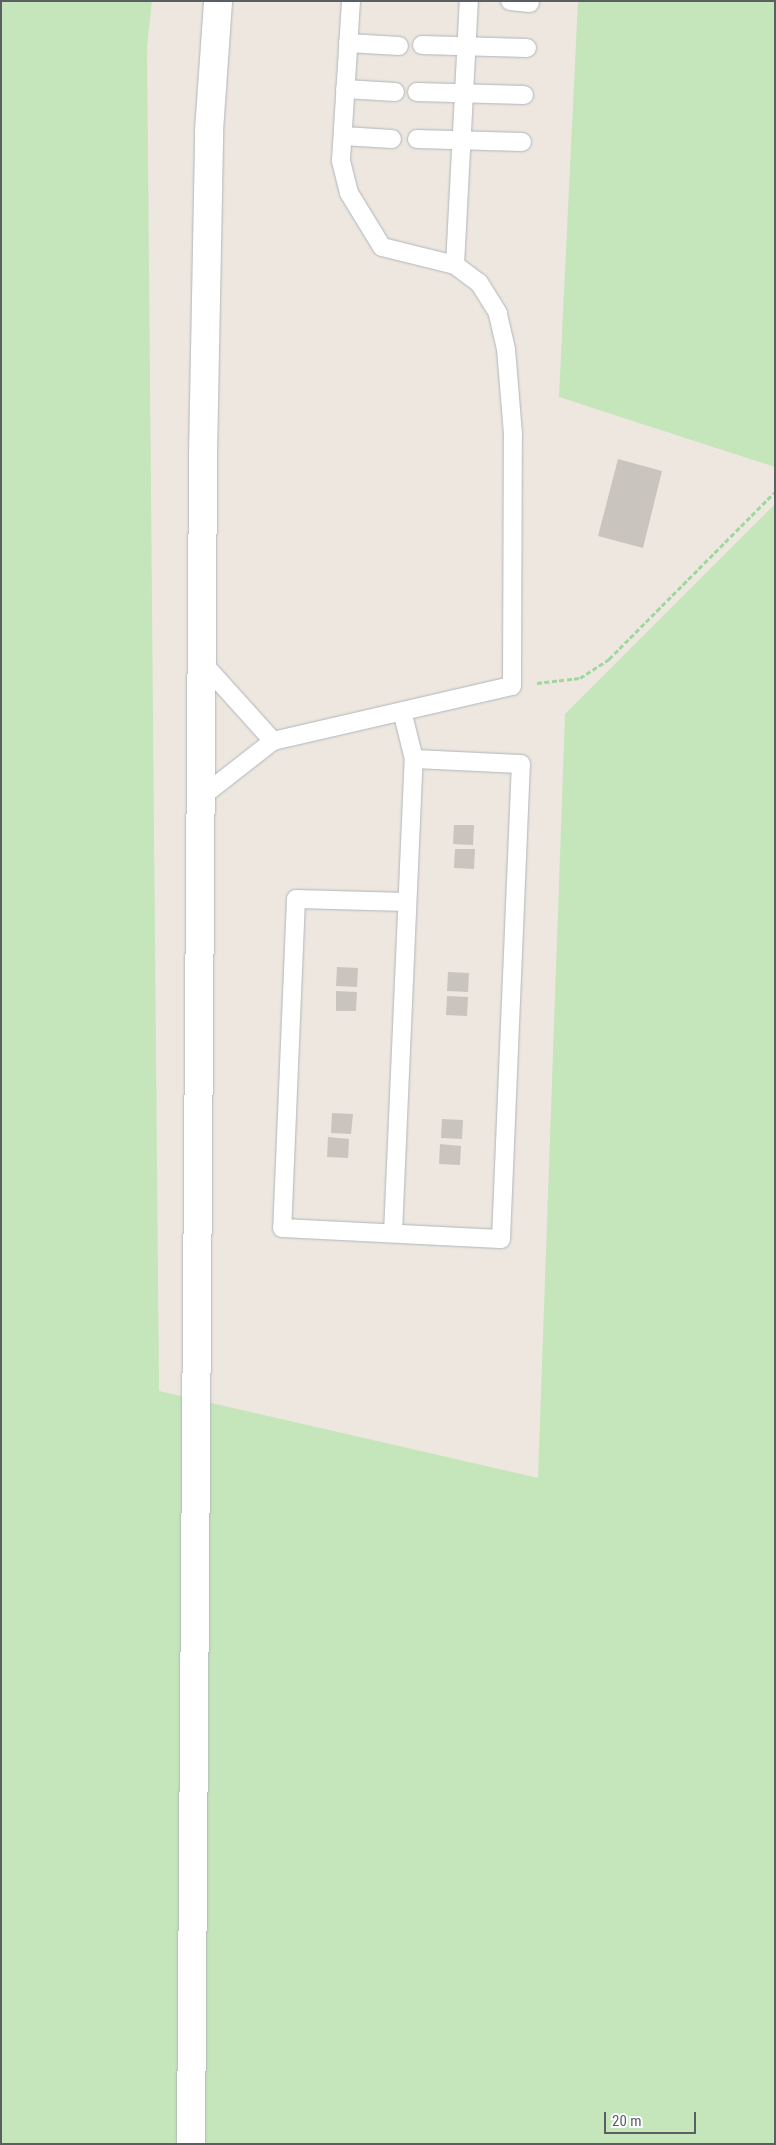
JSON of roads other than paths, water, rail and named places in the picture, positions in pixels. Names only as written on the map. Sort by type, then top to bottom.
[{"type":"main road","points":[[191,2144],[200,798],[209,131],[218,1]]},
{"type":"lane","points":[[200,798],[273,741],[512,686],[513,434],[506,349],[498,313],[479,283],[455,266],[382,247],[349,194],[341,160],[351,1]]},
{"type":"lane","points":[[455,266],[469,1]]},
{"type":"lane","points":[[510,1],[530,3]]},
{"type":"lane","points":[[348,42],[399,46]]},
{"type":"lane","points":[[422,45],[528,48]]},
{"type":"lane","points":[[345,89],[395,92]]},
{"type":"lane","points":[[417,92],[524,95]]},
{"type":"lane","points":[[342,136],[392,139]]},
{"type":"lane","points":[[416,140],[522,142]]},
{"type":"lane","points":[[202,661],[273,741]]},
{"type":"lane","points":[[393,1233],[414,759],[402,711]]},
{"type":"lane","points":[[408,902],[296,899],[282,1228],[501,1239],[521,764],[414,759]]}]
